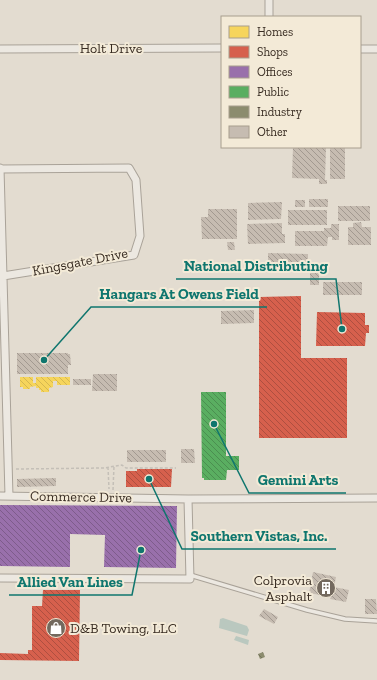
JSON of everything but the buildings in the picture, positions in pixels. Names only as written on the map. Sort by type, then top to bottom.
[{"type":"street","points":[[269,0],[269,16]]},
{"type":"street","name":"Holt Drive","points":[[0,49],[221,48]]},
{"type":"street","points":[[361,49],[377,49]]},
{"type":"street","name":"Kingsgate Drive","points":[[0,169],[129,168],[136,180],[140,236],[134,254],[3,276]]},
{"type":"street","points":[[0,169],[8,496]]},
{"type":"street","name":"Commerce Drive","points":[[0,496],[188,499],[377,498]]},
{"type":"street","points":[[0,578],[190,577],[188,499]]},
{"type":"lane","points":[[190,577],[307,610],[345,619],[377,621]]},
{"type":"path","points":[[8,469],[108,467],[122,465],[126,468],[176,468]]},
{"type":"path","points":[[111,498],[114,466]]},
{"type":"path","points":[[108,467],[111,498]]},
{"type":"path","points":[[108,476],[113,476]]},
{"type":"shaded area","points":[[223,618],[247,626],[249,630],[247,636],[219,628],[220,619]]},
{"type":"shaded area","points":[[236,636],[249,640],[248,645],[234,640]]},
{"type":"place","name":"National Distributing","points":[[342,329]]},
{"type":"place","name":"Hangars At Owens Field","points":[[44,360]]},
{"type":"place","name":"Gemini Arts","points":[[214,424]]},
{"type":"place","name":"Southern Vistas, Inc.","points":[[149,479]]},
{"type":"place","name":"Allied Van Lines","points":[[141,550]]},
{"type":"place","name":"Colprovia Asphalt","points":[[326,588]]},
{"type":"place","name":"D&B Towing, LLC","points":[[56,628]]}]
